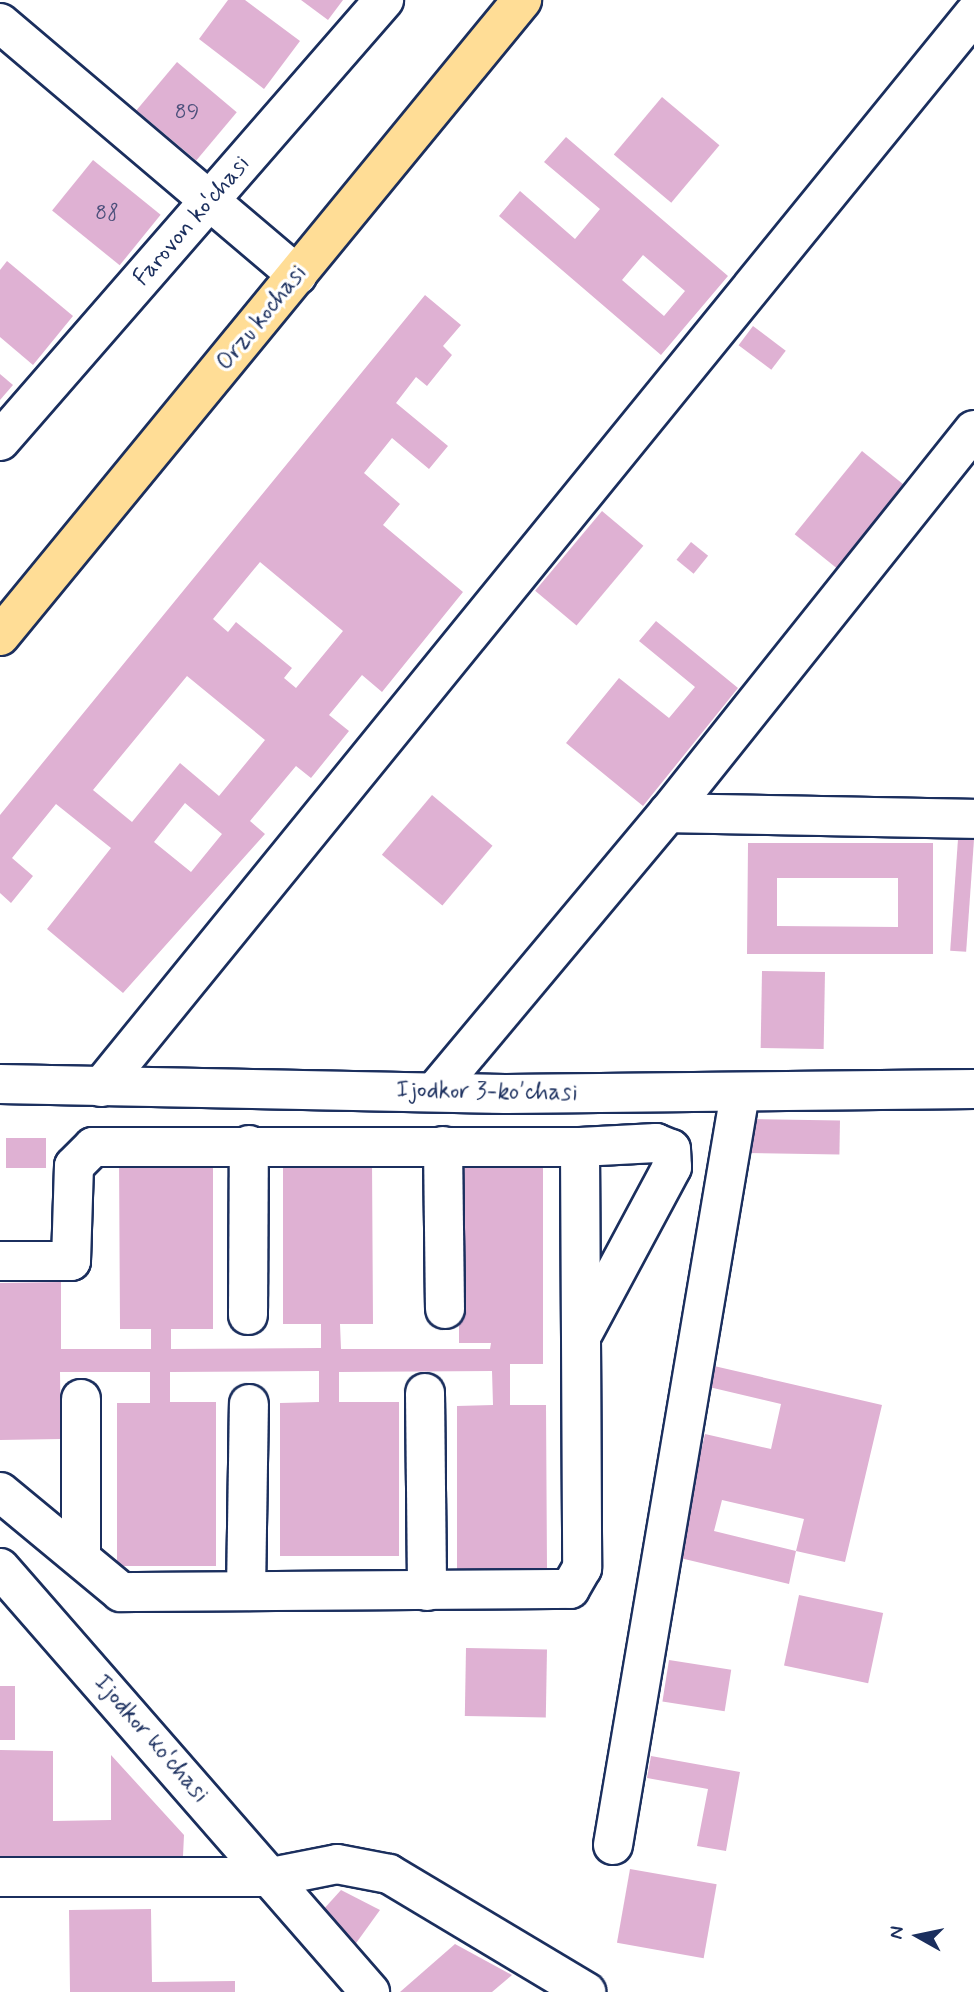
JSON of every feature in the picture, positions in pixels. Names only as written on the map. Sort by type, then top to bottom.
[{"type":"main road","name":"Orzu kochasi","points":[[0,636],[522,0]]},
{"type":"street","name":"Farovon koʻchasi","points":[[0,441],[384,0]]},
{"type":"street","points":[[102,1087],[974,14]]},
{"type":"street","points":[[0,23],[207,204],[297,275]]},
{"type":"street","points":[[437,1089],[668,813],[974,430]]},
{"type":"street","points":[[668,813],[974,819]]},
{"type":"street","name":"Ijodkor 3-koʼchasi","points":[[0,1084],[740,1093],[974,1089]]},
{"type":"street","points":[[613,1845],[740,1093]]},
{"type":"street","points":[[0,1261],[71,1261],[74,1166],[93,1147],[580,1147],[656,1143],[671,1149],[672,1167],[581,1336]]},
{"type":"street","points":[[248,1315],[249,1145]]},
{"type":"street","points":[[443,1146],[445,1309]]},
{"type":"street","points":[[0,1492],[81,1555],[121,1592],[570,1589],[582,1568],[580,1147]]},
{"type":"street","points":[[425,1393],[427,1591]]},
{"type":"street","points":[[81,1399],[81,1555]]},
{"type":"street","points":[[246,1591],[248,1404]]},
{"type":"street","name":"Ijodkor koʻchasi","points":[[0,1569],[15,1601],[272,1877],[370,1992]]},
{"type":"street","points":[[0,1877],[272,1877],[337,1864],[389,1874],[586,1992]]},
{"type":"building","points":[[228,0],[245,0],[300,41],[264,89],[199,39]]},
{"type":"building","points":[[301,0],[343,0],[328,20]]},
{"type":"building","points":[[177,62],[237,112],[196,160],[137,110]]},
{"type":"building","points":[[662,97],[719,145],[671,203],[614,154]]},
{"type":"building","points":[[566,137],[728,276],[661,355],[499,216],[520,191],[575,239],[600,209],[544,162]],"holes":[[[643,255],[685,291],[664,316],[622,280]]]},
{"type":"building","points":[[93,160],[161,215],[120,265],[52,211]]},
{"type":"building","points":[[7,261],[73,316],[33,365],[0,337],[0,270]]},
{"type":"building","points":[[425,295],[461,325],[443,346],[452,355],[427,386],[416,377],[396,403],[448,446],[429,469],[392,438],[364,473],[400,504],[383,525],[463,592],[382,692],[362,675],[329,715],[349,731],[311,778],[296,766],[250,821],[265,834],[123,993],[47,929],[111,848],[56,804],[12,858],[33,876],[11,903],[0,893],[0,815]],"holes":[[[260,562],[343,631],[296,688],[284,678],[292,668],[236,622],[228,632],[213,619]],[[187,676],[265,740],[219,796],[180,763],[132,822],[93,790]],[[185,803],[222,834],[191,872],[154,842]]]},
{"type":"building","points":[[753,326],[786,351],[771,370],[739,345]]},
{"type":"building","points":[[0,374],[13,385],[0,400]]},
{"type":"building","points":[[862,451],[905,486],[837,569],[795,534]]},
{"type":"building","points":[[602,511],[643,546],[577,625],[535,591]]},
{"type":"building","points":[[691,542],[708,556],[694,574],[677,560]]},
{"type":"building","points":[[656,621],[738,688],[643,806],[566,743],[619,678],[669,718],[695,687],[639,641]]},
{"type":"building","points":[[432,795],[493,846],[442,906],[382,855]]},
{"type":"building","points":[[958,839],[974,840],[966,952],[950,951]]},
{"type":"building","points":[[748,843],[933,843],[933,954],[747,954]],"holes":[[[777,878],[898,878],[898,927],[777,926]]]},
{"type":"building","points":[[762,971],[825,972],[824,1049],[761,1048]]},
{"type":"building","points":[[747,1119],[840,1121],[839,1155],[746,1153]]},
{"type":"building","points":[[6,1138],[46,1138],[46,1168],[6,1168]]},
{"type":"building","points":[[213,1155],[213,1329],[171,1329],[171,1349],[321,1348],[321,1324],[283,1324],[283,1161],[372,1160],[373,1324],[340,1324],[341,1349],[490,1349],[491,1343],[459,1343],[459,1167],[543,1167],[543,1364],[510,1364],[510,1405],[546,1405],[547,1568],[457,1569],[457,1406],[493,1405],[492,1371],[339,1372],[339,1402],[399,1402],[399,1556],[280,1556],[280,1403],[319,1402],[319,1371],[170,1372],[170,1402],[216,1402],[216,1566],[117,1566],[117,1403],[150,1403],[150,1372],[60,1372],[61,1439],[0,1440],[0,1283],[61,1282],[61,1349],[151,1349],[151,1329],[120,1329],[119,1156]]},
{"type":"building","points":[[714,1366],[882,1405],[845,1562],[796,1551],[789,1584],[676,1557],[705,1434],[771,1449],[781,1404],[709,1387]],"holes":[[[722,1500],[804,1519],[796,1551],[714,1531]]]},
{"type":"building","points":[[799,1595],[883,1613],[868,1683],[784,1665]]},
{"type":"building","points":[[466,1648],[547,1649],[546,1717],[465,1716]]},
{"type":"building","points":[[669,1660],[731,1670],[725,1711],[662,1701]]},
{"type":"building","points":[[0,1686],[15,1686],[15,1740],[0,1740]]},
{"type":"building","points":[[0,1750],[53,1751],[53,1821],[111,1820],[111,1755],[184,1835],[183,1856],[0,1856]]},
{"type":"building","points":[[651,1756],[740,1772],[726,1851],[697,1846],[708,1789],[647,1778]]},
{"type":"building","points":[[630,1869],[717,1884],[704,1958],[617,1943]]},
{"type":"building","points":[[341,1890],[380,1910],[354,1946],[322,1911]]},
{"type":"building","points":[[151,1909],[152,1982],[235,1981],[235,1992],[70,1992],[69,1910]]},
{"type":"building","points":[[455,1944],[512,1975],[492,1992],[400,1992]]}]
